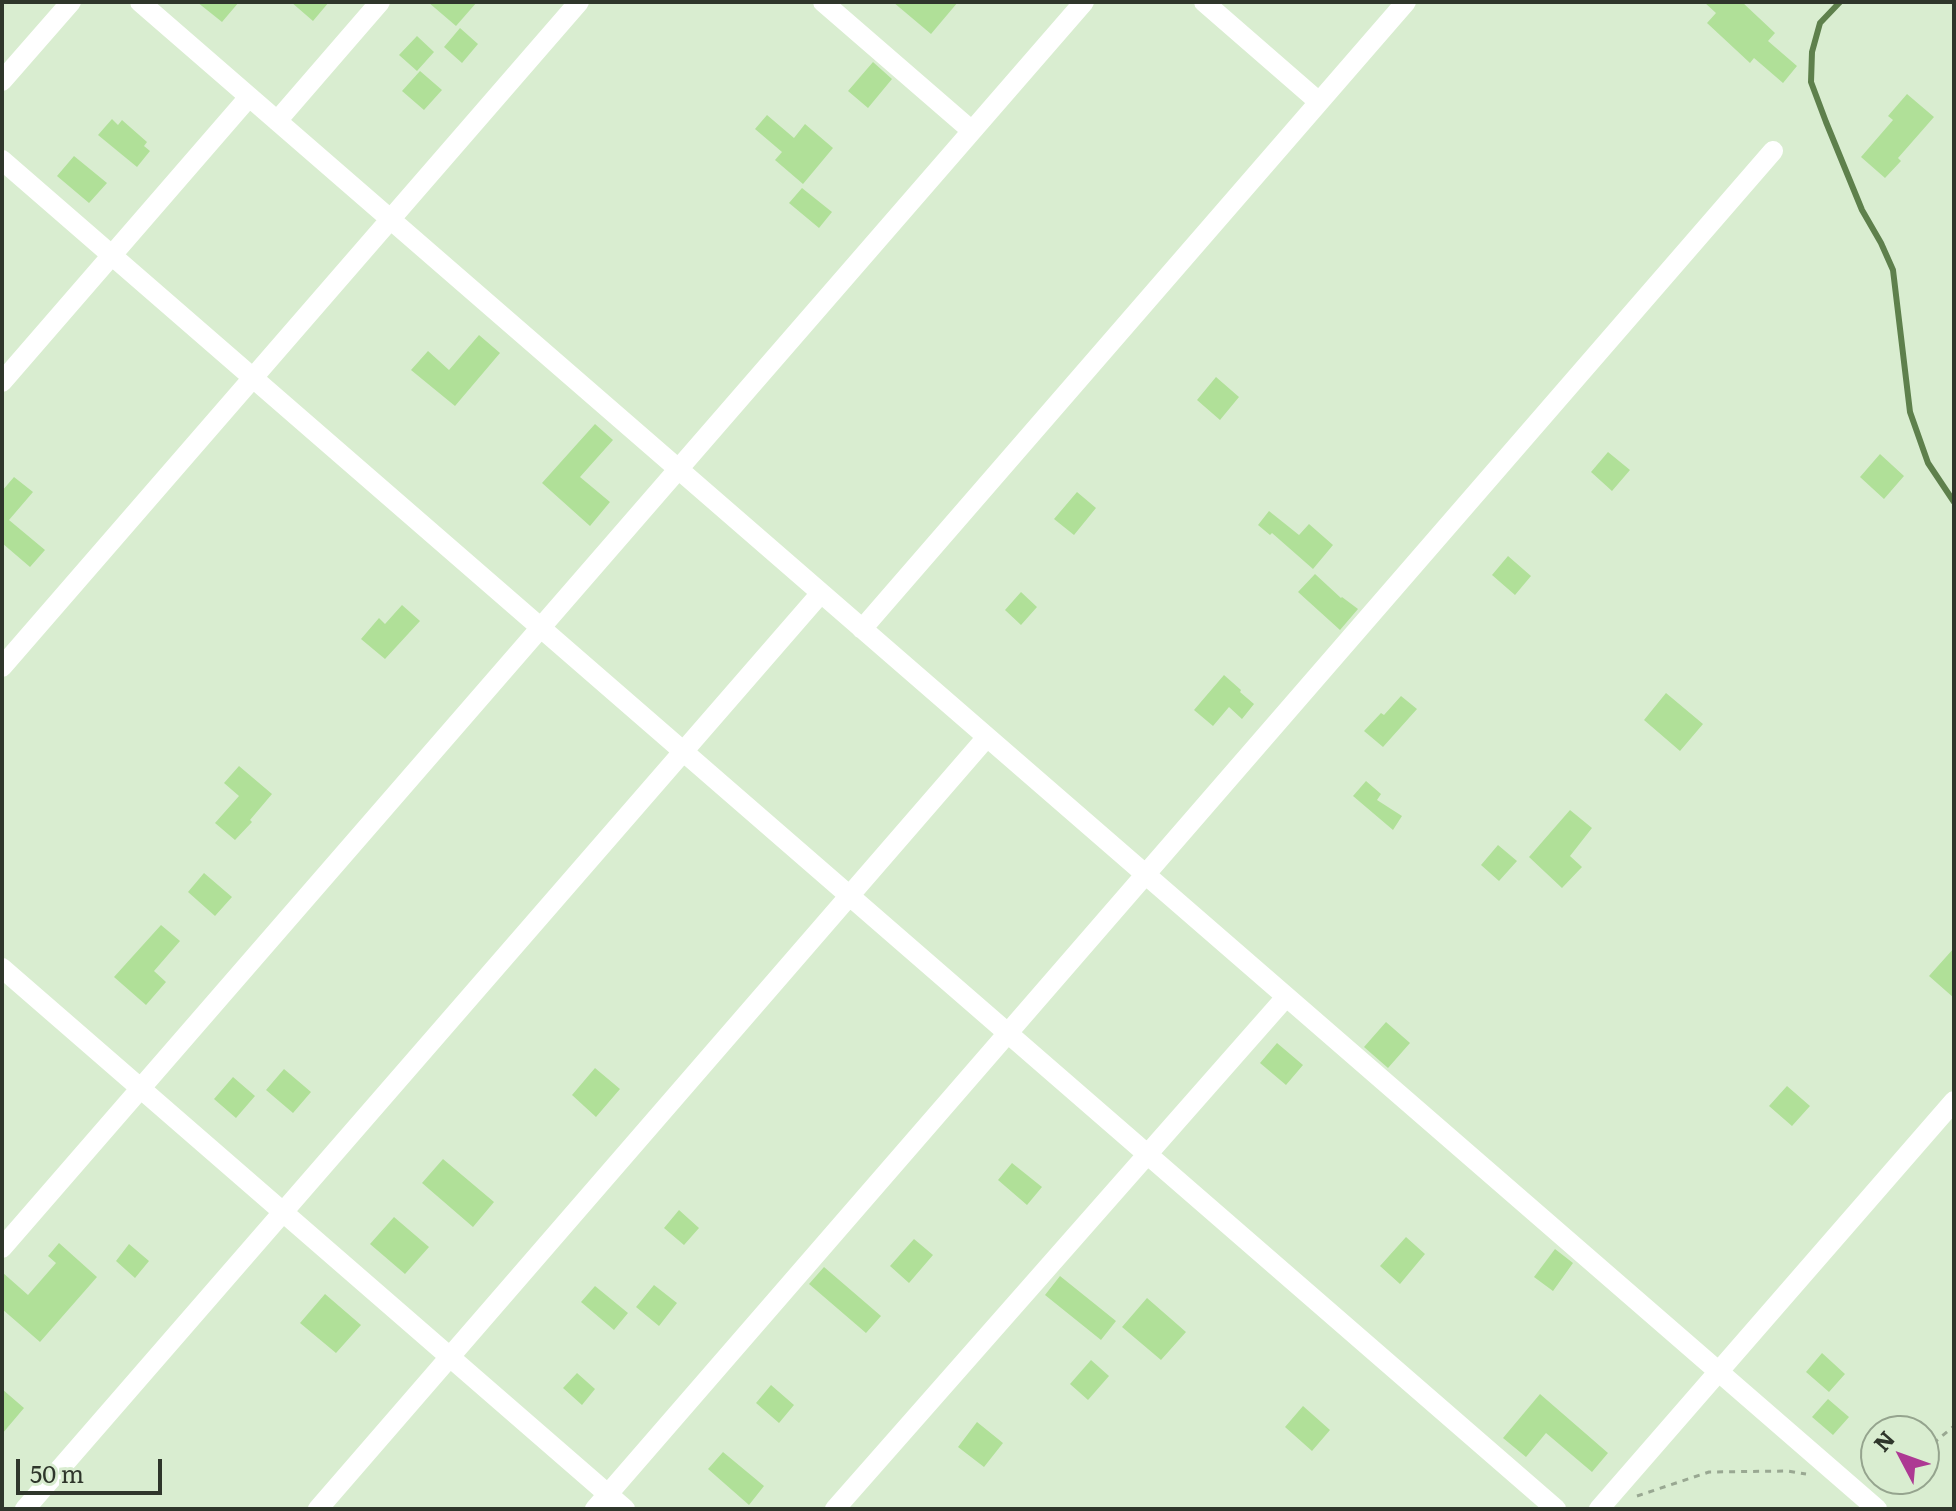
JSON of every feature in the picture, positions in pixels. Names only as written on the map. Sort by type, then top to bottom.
[{"type":"street","points":[[2,81],[71,2]]},
{"type":"street","points":[[140,2],[1877,1509]]},
{"type":"street","points":[[277,121],[380,2]]},
{"type":"street","points":[[2,667],[579,2]]},
{"type":"street","points":[[823,2],[972,131]]},
{"type":"street","points":[[2,1248],[1084,2]]},
{"type":"street","points":[[1204,2],[1319,102]]},
{"type":"street","points":[[862,629],[1406,2]]},
{"type":"street","points":[[2,382],[249,97]]},
{"type":"street","points":[[601,1502],[1773,151]]},
{"type":"street","points":[[2,160],[1556,1509]]},
{"type":"street","points":[[25,1509],[821,593]]},
{"type":"street","points":[[318,1509],[987,737]]},
{"type":"street","points":[[2,968],[450,1357],[601,1502],[625,1509]]},
{"type":"street","points":[[835,1509],[1286,997]]},
{"type":"street","points":[[1599,1509],[1954,1101]]},
{"type":"path","points":[[1627,1500],[1709,1472],[1788,1471],[1843,1480]]},
{"type":"building","points":[[197,2],[239,2],[222,22]]},
{"type":"building","points":[[291,2],[329,2],[313,21]]},
{"type":"building","points":[[428,2],[477,2],[456,26]]},
{"type":"building","points":[[893,2],[958,2],[931,34]]},
{"type":"building","points":[[1704,2],[1742,2],[1775,33],[1768,41],[1797,66],[1783,83],[1754,58],[1750,63],[1707,23],[1716,13]]},
{"type":"building","points":[[460,28],[478,44],[462,63],[444,47]]},
{"type":"building","points":[[417,36],[434,52],[417,71],[399,55]]},
{"type":"building","points":[[873,62],[892,79],[868,108],[848,91]]},
{"type":"building","points":[[420,71],[442,90],[424,110],[402,91]]},
{"type":"building","points":[[1907,94],[1934,117],[1885,178],[1861,157],[1893,120],[1888,116]]},
{"type":"building","points":[[767,115],[794,138],[805,124],[833,148],[803,184],[775,160],[782,152],[755,129]]},
{"type":"building","points":[[112,119],[118,125],[122,120],[147,142],[144,146],[150,151],[137,167],[98,135]]},
{"type":"building","points":[[74,156],[107,183],[89,203],[57,176]]},
{"type":"building","points":[[802,188],[832,212],[819,228],[789,203]]},
{"type":"building","points":[[479,335],[500,353],[455,406],[411,370],[428,351],[449,370]]},
{"type":"building","points":[[1216,377],[1239,397],[1220,420],[1197,400]]},
{"type":"building","points":[[595,424],[613,440],[580,477],[610,502],[590,526],[542,483]]},
{"type":"building","points":[[1608,452],[1630,470],[1612,491],[1591,472]]},
{"type":"building","points":[[1880,454],[1904,476],[1884,499],[1860,477]]},
{"type":"building","points":[[14,477],[33,492],[9,520],[45,550],[30,567],[2,543],[2,491]]},
{"type":"building","points":[[1077,492],[1096,508],[1074,535],[1054,519]]},
{"type":"building","points":[[1269,511],[1299,535],[1309,524],[1333,545],[1313,569],[1272,533],[1270,535],[1258,525]]},
{"type":"building","points":[[1508,556],[1531,576],[1515,595],[1492,575]]},
{"type":"building","points":[[1315,574],[1358,609],[1340,630],[1298,592]]},
{"type":"building","points":[[1021,592],[1037,607],[1021,625],[1005,610]]},
{"type":"building","points":[[402,605],[420,621],[385,659],[361,639],[379,618],[385,624]]},
{"type":"building","points":[[1224,675],[1254,704],[1242,719],[1229,707],[1213,726],[1194,710]]},
{"type":"building","points":[[1666,693],[1703,724],[1680,751],[1644,720]]},
{"type":"building","points":[[1401,696],[1417,709],[1383,747],[1364,731]]},
{"type":"building","points":[[239,766],[272,794],[235,840],[215,823],[239,796],[224,783]]},
{"type":"building","points":[[1366,781],[1381,794],[1377,800],[1402,816],[1393,830],[1353,796]]},
{"type":"building","points":[[1570,810],[1592,828],[1570,856],[1582,867],[1562,888],[1529,857]]},
{"type":"building","points":[[1498,845],[1517,861],[1499,881],[1481,865]]},
{"type":"building","points":[[204,873],[232,897],[215,916],[188,892]]},
{"type":"building","points":[[161,925],[180,941],[154,971],[166,982],[146,1005],[114,977]]},
{"type":"building","points":[[1954,948],[1954,998],[1929,976]]},
{"type":"building","points":[[1386,1022],[1410,1043],[1388,1068],[1364,1047]]},
{"type":"building","points":[[1277,1043],[1303,1065],[1286,1085],[1260,1063]]},
{"type":"building","points":[[595,1068],[620,1089],[596,1117],[572,1095]]},
{"type":"building","points":[[284,1069],[311,1092],[293,1113],[266,1090]]},
{"type":"building","points":[[233,1077],[255,1096],[236,1118],[214,1099]]},
{"type":"building","points":[[1787,1086],[1810,1106],[1792,1126],[1769,1106]]},
{"type":"building","points":[[443,1159],[494,1202],[473,1227],[422,1183]]},
{"type":"building","points":[[1012,1163],[1042,1187],[1027,1205],[998,1180]]},
{"type":"building","points":[[679,1210],[699,1228],[684,1245],[664,1228]]},
{"type":"building","points":[[394,1217],[429,1247],[405,1274],[370,1244]]},
{"type":"building","points":[[1406,1237],[1425,1254],[1400,1284],[1380,1266]]},
{"type":"building","points":[[914,1239],[933,1255],[909,1283],[890,1266]]},
{"type":"building","points":[[59,1243],[97,1277],[40,1342],[2,1309],[2,1272],[28,1295],[56,1263],[48,1256]]},
{"type":"building","points":[[129,1244],[149,1261],[135,1278],[116,1261]]},
{"type":"building","points":[[1555,1249],[1573,1263],[1553,1291],[1534,1277]]},
{"type":"building","points":[[824,1267],[881,1316],[866,1333],[809,1284]]},
{"type":"building","points":[[1060,1276],[1116,1321],[1101,1340],[1045,1295]]},
{"type":"building","points":[[654,1285],[677,1303],[659,1326],[636,1307]]},
{"type":"building","points":[[595,1286],[628,1313],[614,1330],[581,1302]]},
{"type":"building","points":[[325,1294],[361,1325],[336,1353],[300,1323]]},
{"type":"building","points":[[1147,1298],[1186,1332],[1161,1360],[1122,1327]]},
{"type":"building","points":[[1822,1353],[1845,1374],[1829,1392],[1806,1372]]},
{"type":"building","points":[[1091,1360],[1109,1376],[1088,1400],[1070,1384]]},
{"type":"building","points":[[577,1373],[595,1389],[582,1405],[563,1388]]},
{"type":"building","points":[[771,1385],[794,1405],[779,1423],[756,1403]]},
{"type":"building","points":[[2,1389],[24,1408],[2,1434]]},
{"type":"building","points":[[1540,1394],[1608,1453],[1592,1472],[1546,1433],[1526,1457],[1503,1438]]},
{"type":"building","points":[[1828,1399],[1849,1417],[1833,1435],[1812,1417]]},
{"type":"building","points":[[1303,1406],[1330,1430],[1312,1451],[1285,1427]]},
{"type":"building","points":[[977,1422],[1003,1443],[984,1467],[958,1447]]},
{"type":"building","points":[[723,1452],[764,1486],[749,1505],[708,1469]]},
{"type":"waterway","points":[[1840,2],[1820,23],[1812,52],[1811,82],[1862,210],[1893,270],[1910,412],[1928,463],[1954,502]]}]
